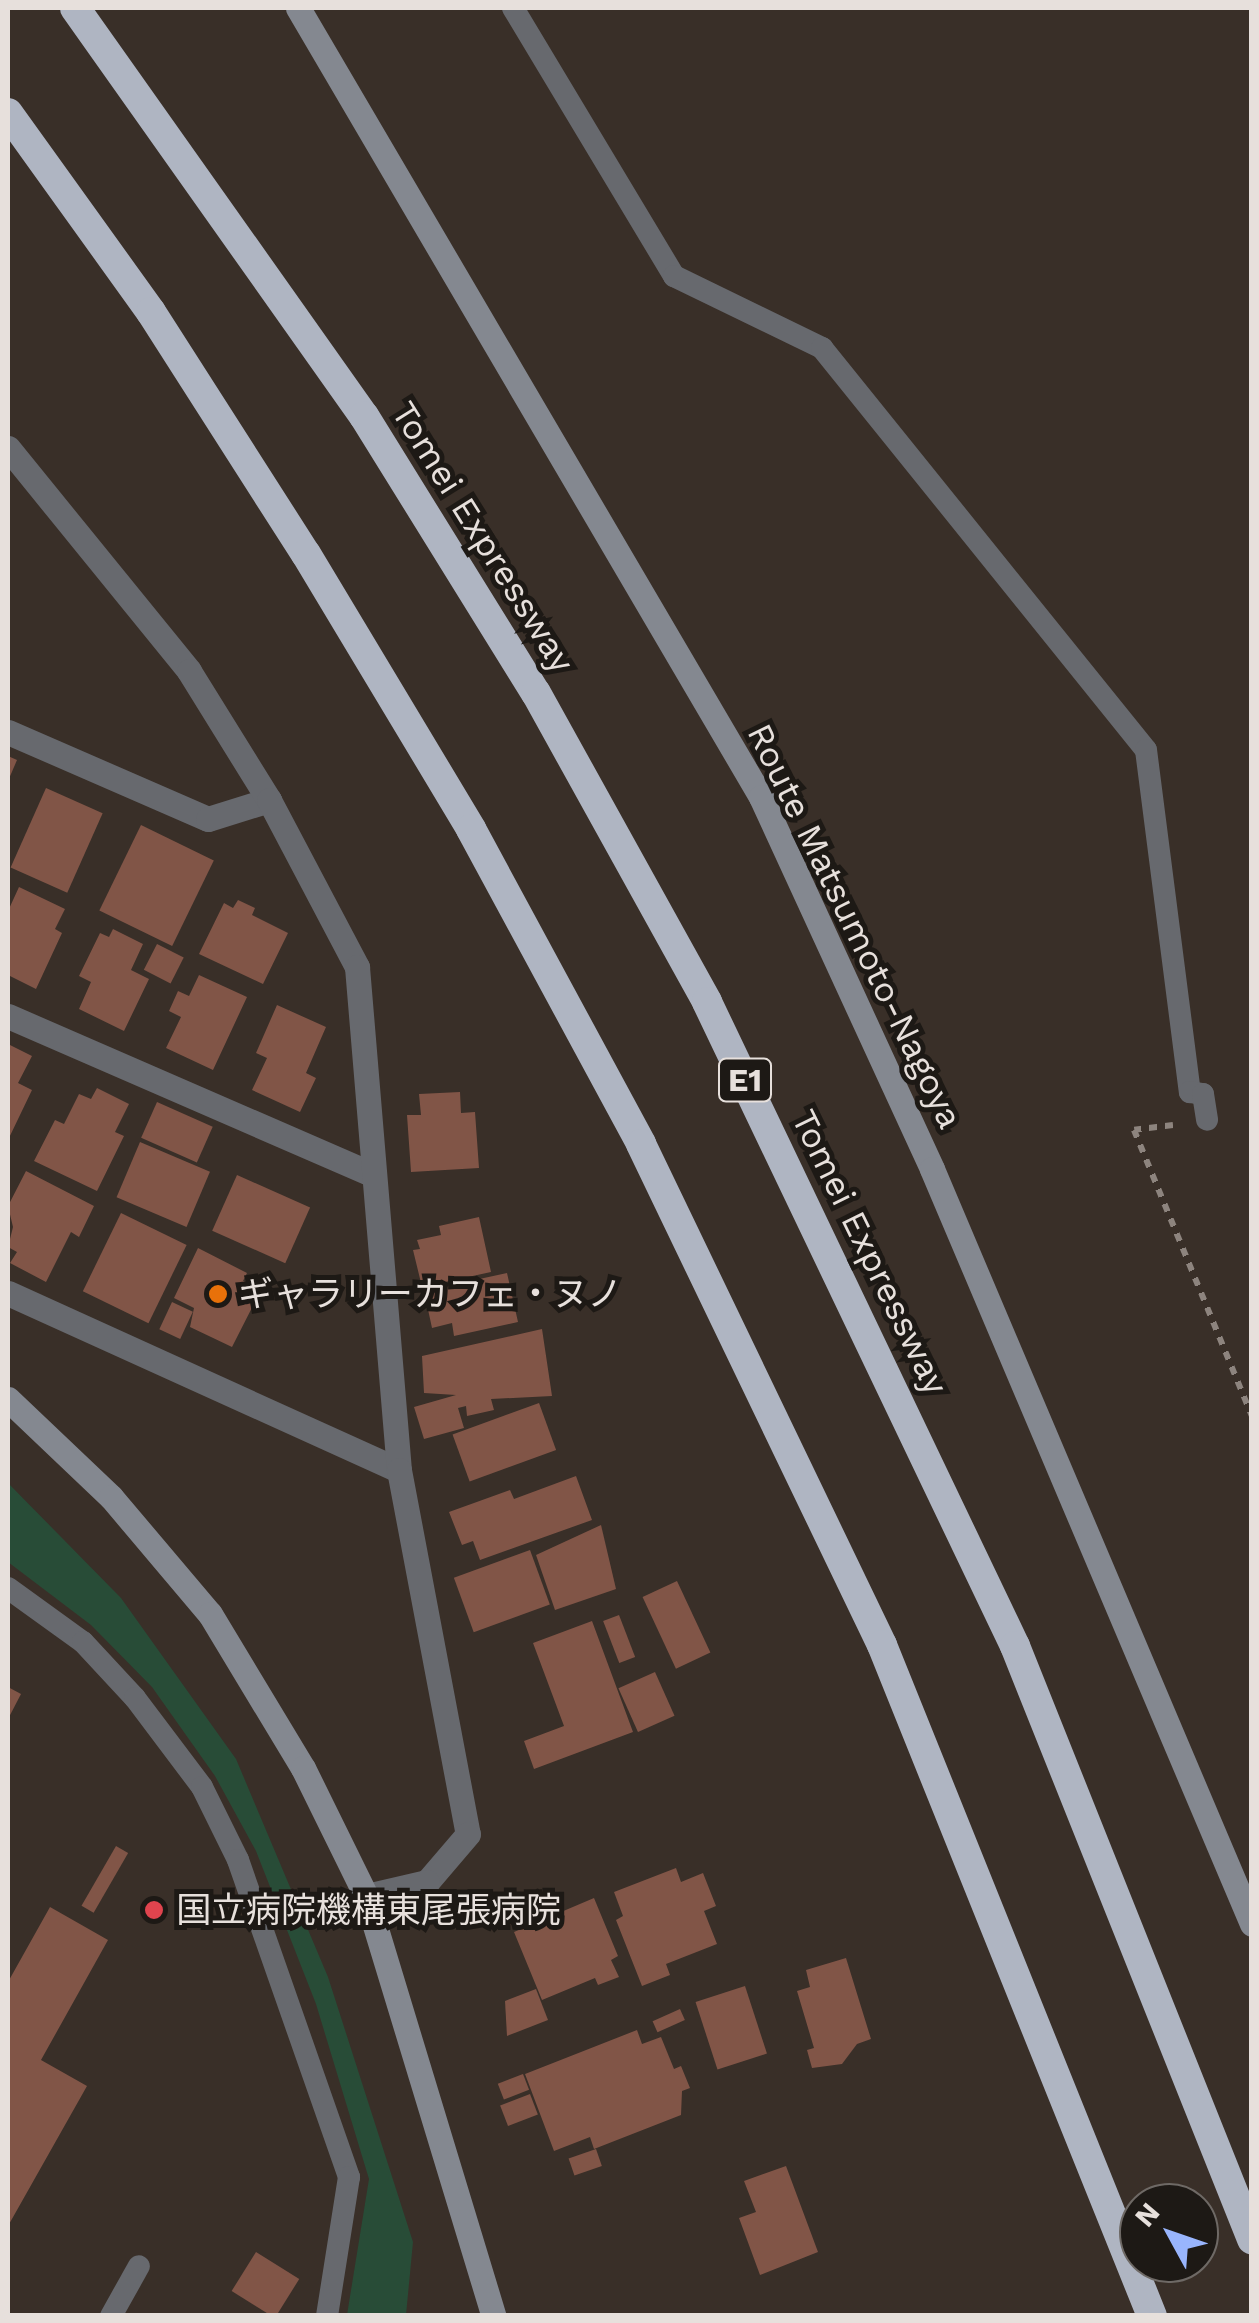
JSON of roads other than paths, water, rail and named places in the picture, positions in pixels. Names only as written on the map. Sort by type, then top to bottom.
[{"type":"highway","name":"Tomei Expressway","points":[[75,8],[364,416],[536,692],[707,1002],[1015,1646],[1252,2239]]},
{"type":"highway","points":[[8,113],[151,312],[306,554],[471,829],[642,1144],[882,1645],[1152,2316]]},
{"type":"main road","name":"Route Matsumoto-Nagoya","points":[[298,8],[762,797],[925,1152],[1252,1924]]},
{"type":"main road","points":[[8,1400],[111,1497],[210,1614],[294,1752],[366,1896],[494,2316]]},
{"type":"street","points":[[8,448],[189,671],[270,800],[357,967],[399,1470],[468,1834],[426,1882],[366,1896]]},
{"type":"street","points":[[8,732],[208,819],[270,800]]},
{"type":"street","points":[[8,1016],[372,1174]]},
{"type":"street","points":[[8,1293],[399,1470]]},
{"type":"lane","points":[[512,8],[674,276],[822,348],[1146,750],[1190,1092],[1203,1094],[1207,1120]]},
{"type":"lane","points":[[8,1588],[83,1642],[135,1698],[202,1787],[238,1860],[349,2177],[328,2316]]},
{"type":"lane","points":[[111,2316],[139,2266]]},
{"type":"place","name":"ギャラリーカフェ・ヌノ","points":[[218,1294]]},
{"type":"place","name":"国立病院機構東尾張病院","points":[[154,1910]]}]
